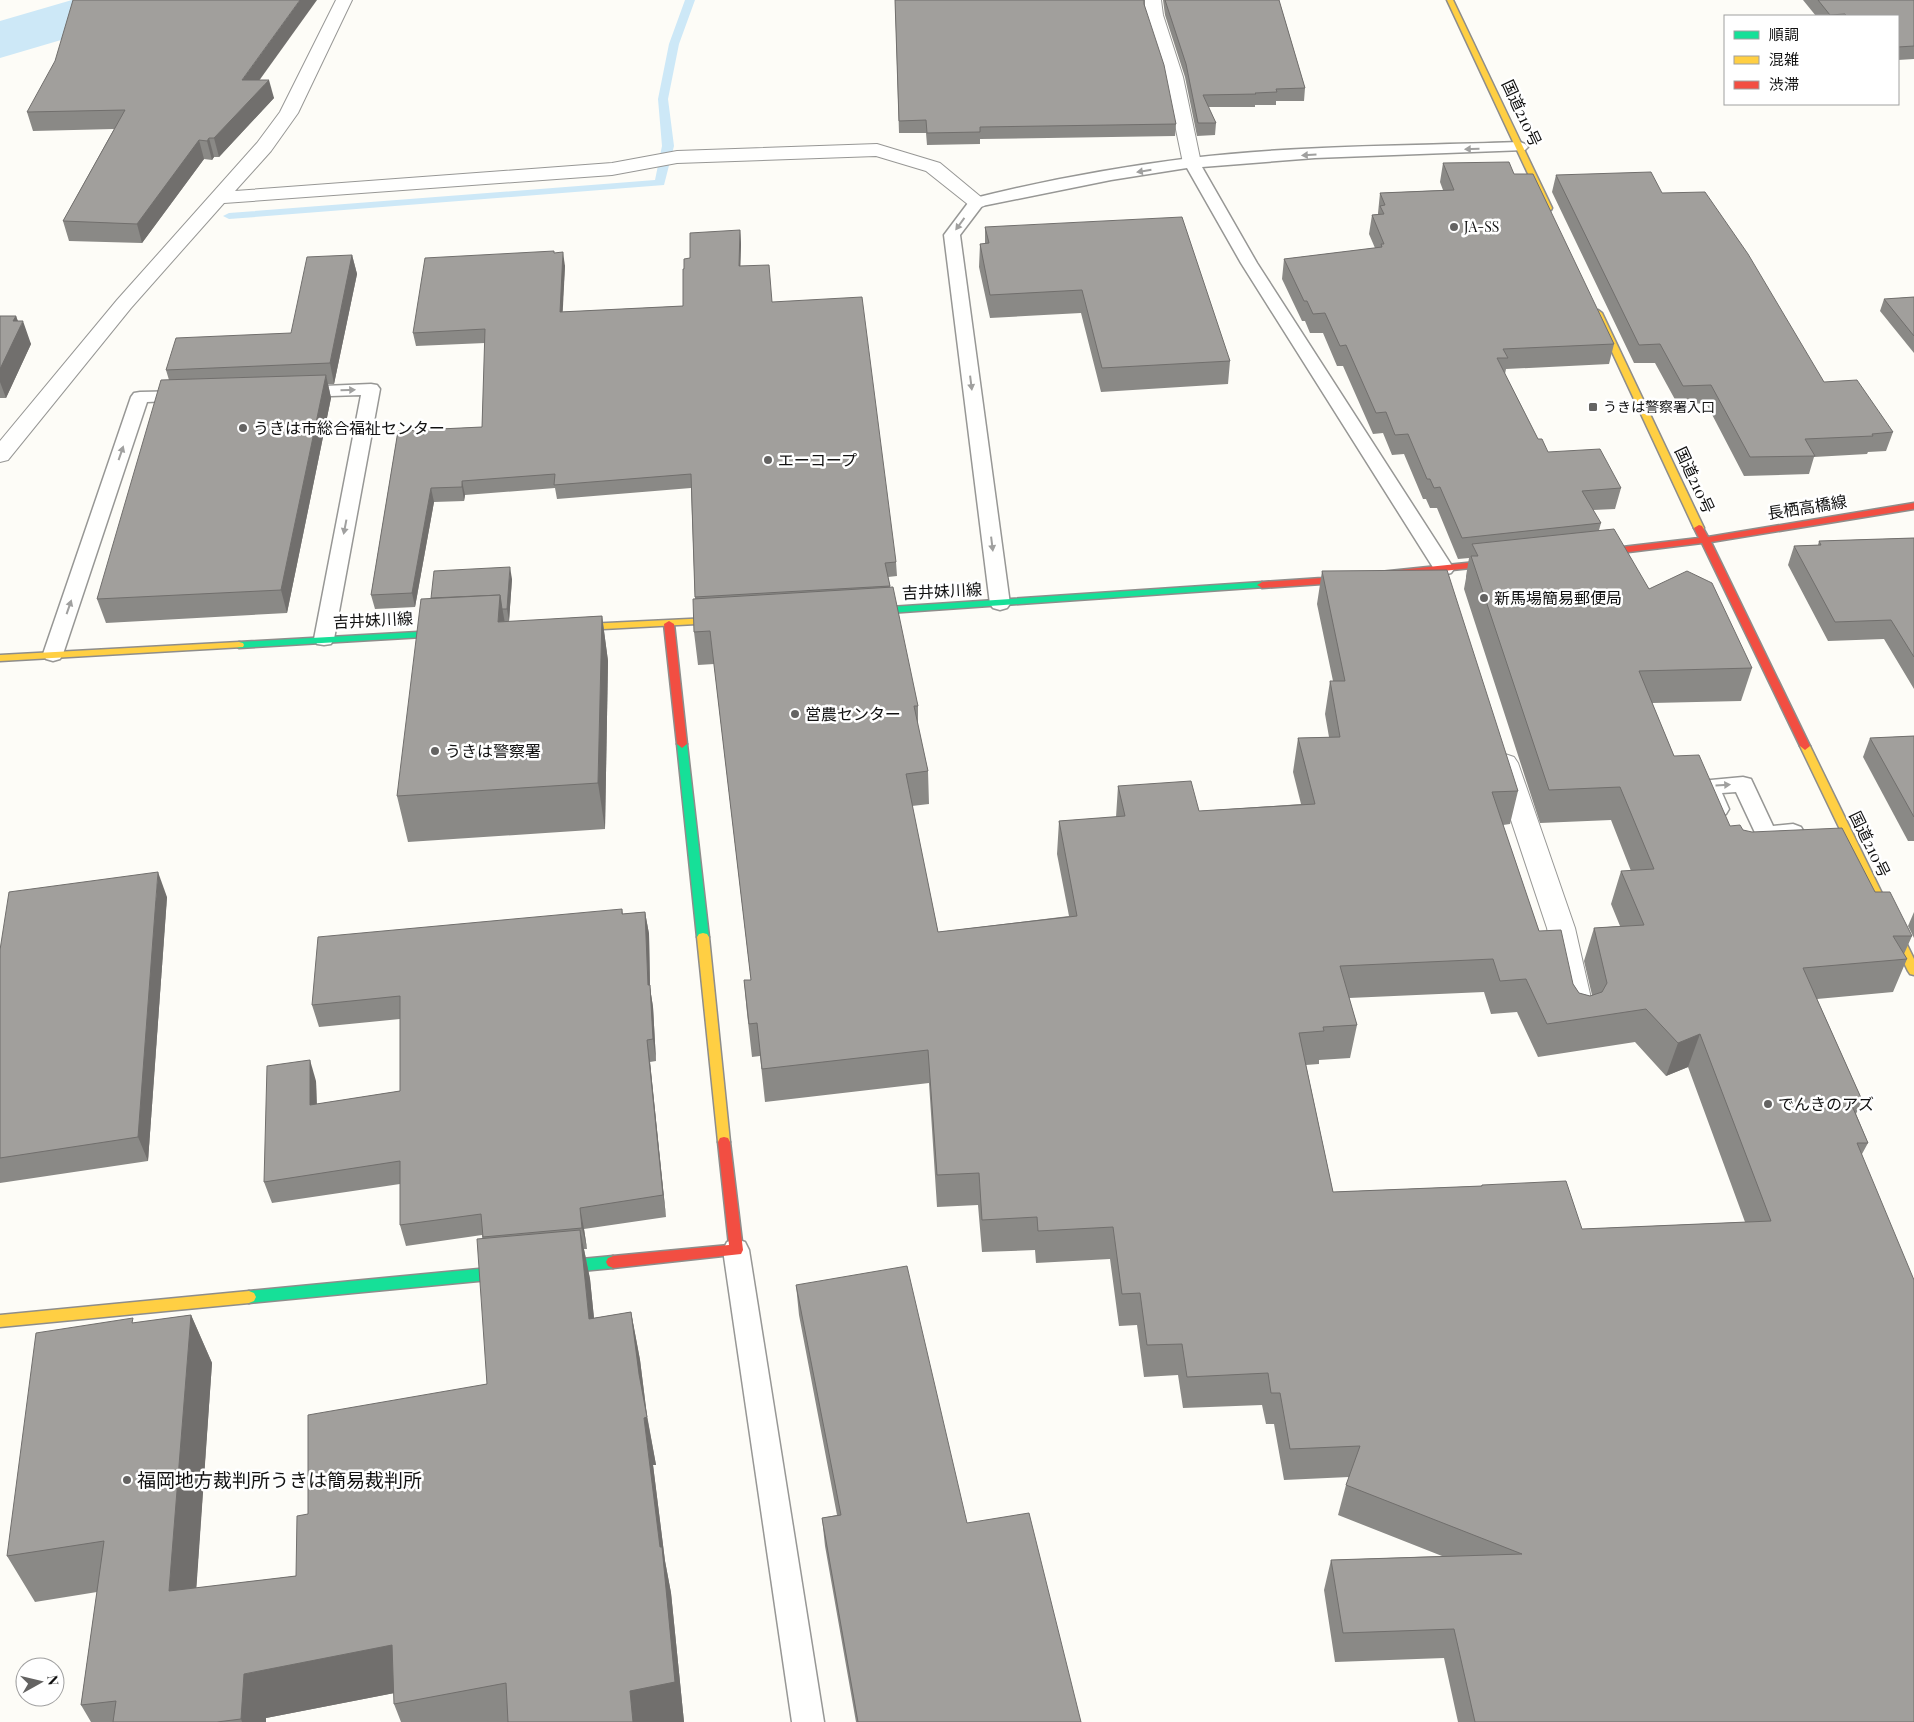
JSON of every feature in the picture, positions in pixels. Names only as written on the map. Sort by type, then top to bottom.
[{"type":"main road","name":"国道210号","points":[[1450,0],[1554,220]]},
{"type":"main road","name":"国道210号","points":[[1592,300],[1705,540],[1828,830],[1846,850],[1914,972]]},
{"type":"main road","name":"長栖高橋線","points":[[1705,540],[1914,506]]},
{"type":"main road","points":[[1577,555],[1705,540]]},
{"type":"main road","name":"吉井妹川線","points":[[844,613],[1000,604],[1322,580],[1520,561]]},
{"type":"main road","points":[[551,629],[737,620]]},
{"type":"main road","points":[[0,1321],[736,1250],[669,624]]},
{"type":"main road","name":"吉井妹川線","points":[[0,658],[462,633]]},
{"type":"street","points":[[0,455],[124,304],[264,147],[289,114],[344,0]]},
{"type":"street","points":[[1153,0],[1154,15],[1174,77],[1192,163]]},
{"type":"street","points":[[219,198],[612,169],[677,157],[877,150],[933,167],[977,202]]},
{"type":"street","points":[[1444,568],[1453,596]]},
{"type":"street","points":[[1499,743],[1561,928],[1580,1016]]},
{"type":"lane","points":[[1000,604],[952,235],[977,202],[1192,163],[1304,155],[1520,147]]},
{"type":"lane","points":[[1192,163],[1249,263],[1444,568]]},
{"type":"lane","points":[[284,392],[371,389],[324,639]]},
{"type":"lane","points":[[54,654],[140,397],[207,395]]},
{"type":"lane","points":[[1728,829],[1708,786],[1743,784],[1766,834],[1828,830]]},
{"type":"lane","points":[[1759,854],[1797,852]]},
{"type":"lane","points":[[736,1250],[808,1722]]},
{"type":"building","points":[[73,0],[300,0],[242,80],[269,80],[214,138],[209,138],[207,141],[199,140],[137,224],[63,221],[125,110],[27,112],[55,61]]},
{"type":"building","points":[[895,0],[1144,0],[1164,65],[1176,124],[980,127],[980,132],[927,133],[926,120],[899,121]]},
{"type":"building","points":[[1165,0],[1279,0],[1305,88],[1276,89],[1277,92],[1256,94],[1203,95],[1216,123],[1198,123],[1186,64]]},
{"type":"building","points":[[1818,0],[1914,0],[1914,46],[1899,47],[1899,15],[1830,15]]},
{"type":"building","points":[[1509,162],[1514,174],[1533,174],[1614,344],[1503,349],[1508,358],[1497,358],[1538,439],[1542,439],[1548,452],[1600,449],[1621,488],[1582,491],[1601,523],[1462,538],[1440,487],[1434,488],[1430,479],[1427,479],[1408,434],[1395,435],[1386,412],[1376,413],[1346,345],[1340,346],[1325,313],[1313,314],[1307,301],[1304,301],[1284,259],[1382,247],[1381,244],[1384,244],[1372,215],[1384,214],[1380,206],[1385,205],[1380,193],[1454,190],[1443,163]]},
{"type":"building","points":[[1651,172],[1662,193],[1705,192],[1748,254],[1824,382],[1857,380],[1893,432],[1872,434],[1873,436],[1805,439],[1815,456],[1750,457],[1711,385],[1683,386],[1660,344],[1639,345],[1556,175]]},
{"type":"building","points":[[1182,217],[1230,361],[1102,368],[1082,290],[990,295],[980,244],[989,243],[985,227]]},
{"type":"building","points":[[740,230],[739,266],[769,265],[772,302],[862,297],[896,562],[885,563],[890,586],[695,597],[691,474],[554,485],[555,474],[462,481],[462,487],[431,488],[412,593],[371,595],[398,431],[482,427],[485,329],[413,333],[425,258],[563,252],[560,312],[683,306],[683,269],[684,259],[690,258],[690,233]]},
{"type":"building","points":[[352,255],[330,363],[166,370],[176,338],[291,333],[307,257]]},
{"type":"building","points":[[1914,297],[1914,336],[1884,299]]},
{"type":"building","points":[[0,316],[16,316],[13,321],[23,321],[0,369]]},
{"type":"building","name":"うきは市総合福祉センター","points":[[326,375],[281,590],[97,599],[161,380]]},
{"type":"building","points":[[1614,529],[1649,589],[1687,571],[1712,583],[1752,668],[1639,671],[1674,756],[1699,755],[1730,826],[1740,825],[1743,830],[1752,832],[1842,828],[1875,892],[1890,892],[1912,936],[1893,936],[1907,959],[1803,968],[1862,1100],[1850,1101],[1868,1143],[1857,1143],[1914,1280],[1914,1722],[1475,1722],[1454,1629],[1343,1633],[1331,1560],[1522,1554],[1346,1485],[1360,1446],[1290,1449],[1280,1393],[1271,1393],[1268,1373],[1187,1377],[1182,1344],[1147,1345],[1140,1293],[1122,1294],[1113,1227],[1038,1231],[1037,1217],[982,1220],[979,1173],[937,1175],[928,1050],[762,1069],[757,1023],[749,1024],[744,980],[751,980],[710,631],[694,632],[693,599],[893,587],[918,706],[914,706],[928,771],[906,774],[938,932],[1077,916],[1059,821],[1125,816],[1118,786],[1191,781],[1199,811],[1315,804],[1298,738],[1340,737],[1330,681],[1345,681],[1322,571],[1447,570],[1518,791],[1492,792],[1539,931],[1561,930],[1573,984],[1579,993],[1590,996],[1602,992],[1607,983],[1594,928],[1644,925],[1621,871],[1654,869],[1620,787],[1549,790],[1471,556],[1478,556],[1472,544]],"holes":[[[1493,959],[1500,981],[1526,979],[1547,1024],[1646,1009],[1678,1043],[1700,1034],[1771,1221],[1582,1229],[1566,1181],[1333,1192],[1299,1033],[1324,1031],[1323,1027],[1357,1025],[1340,966]]]},
{"type":"building","points":[[1914,538],[1914,657],[1891,620],[1835,622],[1794,546],[1821,545],[1819,541]]},
{"type":"building","points":[[510,567],[507,609],[502,609],[500,595],[431,598],[434,571]]},
{"type":"building","name":"うきは警察署","points":[[500,595],[498,622],[602,616],[598,783],[397,796],[421,599]]},
{"type":"building","points":[[1914,736],[1914,817],[1870,738]]},
{"type":"building","points":[[158,872],[138,1137],[0,1158],[0,950],[9,892]]},
{"type":"building","points":[[622,909],[622,914],[645,912],[648,985],[650,985],[653,1039],[647,1040],[663,1195],[580,1208],[582,1228],[483,1237],[481,1214],[400,1225],[400,1161],[264,1182],[267,1066],[310,1060],[310,1105],[400,1091],[400,996],[312,1005],[318,937]]},
{"type":"building","points":[[580,1230],[589,1319],[631,1312],[647,1417],[644,1418],[660,1547],[662,1547],[675,1682],[630,1691],[633,1722],[508,1722],[506,1683],[394,1704],[392,1645],[244,1674],[241,1719],[217,1722],[113,1722],[116,1701],[81,1705],[104,1541],[7,1556],[36,1333],[133,1318],[132,1323],[191,1315],[169,1591],[296,1576],[297,1516],[308,1514],[308,1415],[487,1384],[477,1239]]},
{"type":"building","points":[[907,1266],[967,1523],[1029,1513],[1081,1722],[858,1722],[822,1518],[841,1515],[796,1285]]},
{"type":"waterway","points":[[0,40],[135,0]]},
{"type":"waterway","points":[[229,216],[660,183],[668,146],[663,99],[674,44],[690,0]]},
{"type":"traffic: fast","points":[[860,612],[1262,585]]},
{"type":"traffic: fast","points":[[239,645],[453,633]]},
{"type":"traffic: fast","points":[[682,744],[703,937]]},
{"type":"traffic: fast","points":[[249,1297],[613,1262]]},
{"type":"traffic: slow","points":[[1450,0],[1548,208]]},
{"type":"traffic: slow","points":[[1598,313],[1699,528]]},
{"type":"traffic: slow","points":[[566,628],[730,620]]},
{"type":"traffic: slow","points":[[0,658],[239,645]]},
{"type":"traffic: slow","points":[[1805,746],[1914,971]]},
{"type":"traffic: slow","points":[[703,937],[724,1142]]},
{"type":"traffic: slow","points":[[0,1321],[249,1297]]},
{"type":"traffic: jam","points":[[1588,554],[1705,540],[1914,506]]},
{"type":"traffic: jam","points":[[1699,528],[1805,746]]},
{"type":"traffic: jam","points":[[1262,585],[1322,581],[1505,562]]},
{"type":"traffic: jam","points":[[669,624],[682,744]]},
{"type":"traffic: jam","points":[[613,1262],[736,1250],[724,1142]]},
{"type":"place","name":"JA-SS","points":[[1454,227]]},
{"type":"place","name":"うきは警察署入口","points":[[1593,407]]},
{"type":"place","name":"うきは市総合福祉センター","points":[[243,428]]},
{"type":"place","name":"エーコープ","points":[[768,460]]},
{"type":"place","name":"新馬場簡易郵便局","points":[[1484,598]]},
{"type":"place","name":"営農センター","points":[[795,714]]},
{"type":"place","name":"うきは警察署","points":[[435,751]]},
{"type":"place","name":"でんきのアズ","points":[[1768,1104]]},
{"type":"place","name":"福岡地方裁判所うきは簡易裁判所","points":[[127,1480]]}]
